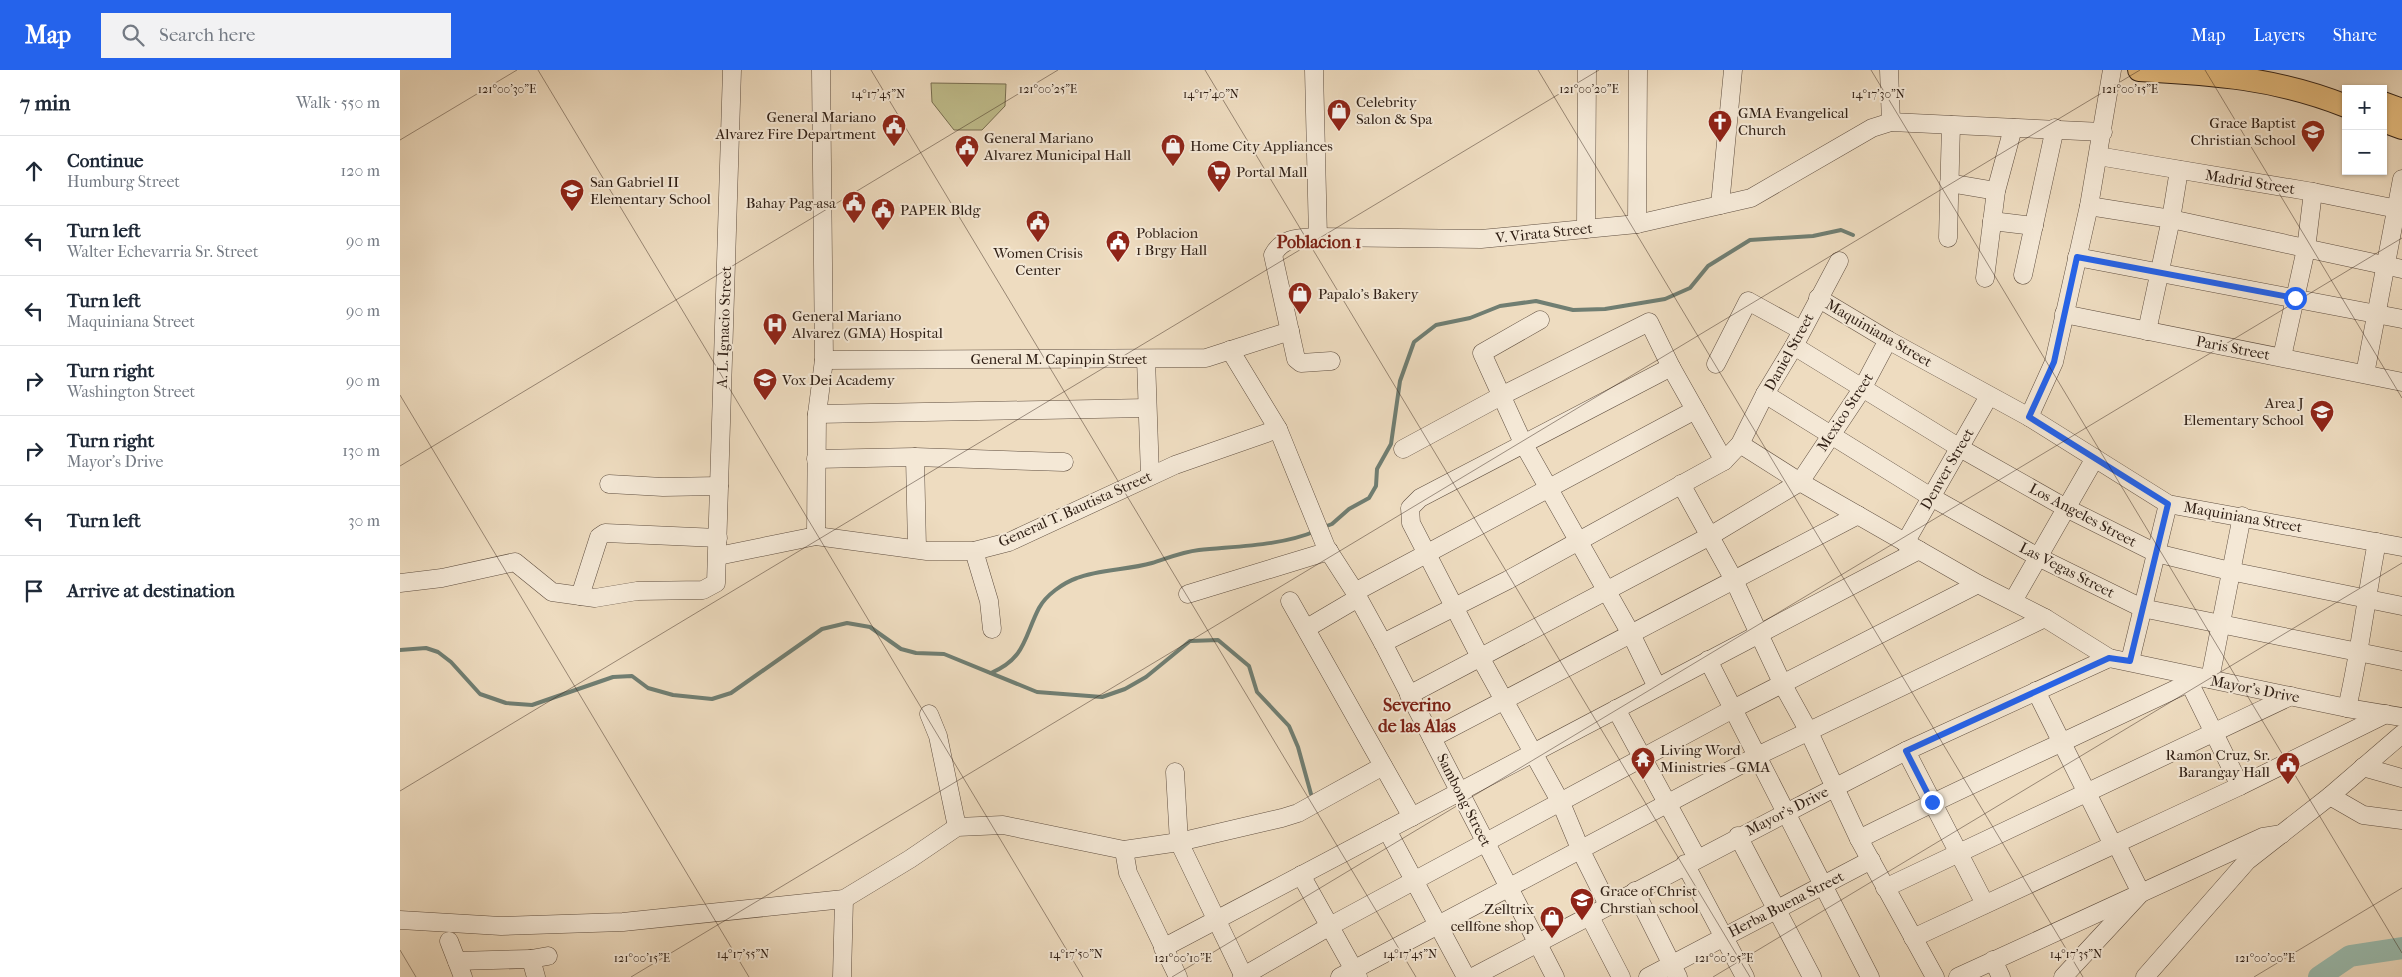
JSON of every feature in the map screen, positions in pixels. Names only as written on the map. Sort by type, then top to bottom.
[{"type":"main road","points":[[2140,70],[2247,78],[2282,85],[2342,105]]},
{"type":"main road","points":[[2278,70],[2342,89]]},
{"type":"street","name":"A. L. Ignacio Street","points":[[580,596],[595,598],[636,591],[703,590],[716,583],[732,70]]},
{"type":"street","points":[[816,536],[817,414],[824,360],[820,70]]},
{"type":"street","points":[[1314,70],[1318,237]]},
{"type":"street","points":[[1586,229],[1587,70]]},
{"type":"street","points":[[1637,224],[1638,70]]},
{"type":"street","points":[[1720,205],[1733,70]]},
{"type":"street","points":[[1889,70],[1890,122],[2013,128],[2055,128],[2103,132]]},
{"type":"street","points":[[2029,417],[2054,362],[2103,132],[2112,70]]},
{"type":"street","name":"V. Virata Street","points":[[1330,361],[1298,362],[1273,255],[1279,245],[1291,239],[1318,237],[1481,239],[1637,224],[1751,198],[1872,128],[1890,122]]},
{"type":"street","points":[[1948,238],[1951,125]]},
{"type":"street","points":[[1985,278],[1996,191],[2013,128]]},
{"type":"street","points":[[2023,275],[2055,128]]},
{"type":"street","name":"Madrid Street","points":[[2098,156],[2313,192],[2399,210]]},
{"type":"street","points":[[2147,331],[2171,219],[2179,170]]},
{"type":"street","points":[[2365,374],[2376,315],[2394,267],[2402,179]]},
{"type":"street","points":[[1949,183],[1996,191]]},
{"type":"street","points":[[2282,357],[2306,249],[2313,192]]},
{"type":"street","points":[[2088,206],[2171,219],[2394,267]]},
{"type":"street","points":[[1992,221],[2034,226]]},
{"type":"street","points":[[2077,257],[2158,274],[2402,319]]},
{"type":"street","name":"Daniel Street","points":[[1384,643],[1508,580],[1724,461],[1740,444],[1765,394],[1798,338],[1839,260]]},
{"type":"street","name":"Maquiniana Street","points":[[1818,298],[1888,340],[2029,417],[2168,504],[2242,516],[2402,547]]},
{"type":"street","name":"Los Angeles Street","points":[[1716,364],[1748,302],[1798,338],[1862,390],[2066,508],[2156,553],[2230,572],[2402,606]]},
{"type":"street","name":"Paris Street","points":[[2064,314],[2402,382]]},
{"type":"street","points":[[1540,320],[1482,353],[1523,443],[1607,590],[1657,687]]},
{"type":"street","points":[[1403,449],[1501,396],[1649,322],[1671,367],[1724,461]]},
{"type":"street","name":"General M. Capinpin Street","points":[[824,360],[1206,358],[1290,331]]},
{"type":"street","name":"Mexico Street","points":[[1800,482],[1862,390],[1888,340]]},
{"type":"street","name":"Sambong Street","points":[[1230,350],[1278,429],[1328,549],[1384,643],[1555,977]]},
{"type":"street","points":[[1146,359],[1150,476]]},
{"type":"street","points":[[1608,905],[1580,851],[1561,803],[1454,608],[1409,514],[1414,502],[1523,443],[1671,367]]},
{"type":"street","name":"Las Vegas Street","points":[[1765,394],[1931,497],[2038,557],[2142,608],[2402,660]]},
{"type":"street","name":"Denver Street","points":[[1912,546],[1931,497],[1989,396]]},
{"type":"street","points":[[817,414],[1147,408]]},
{"type":"street","points":[[1307,628],[1357,595],[1427,554],[1695,410]]},
{"type":"street","name":"General T. Bautista Street","points":[[718,556],[816,536],[917,548],[927,551],[974,551],[1009,542],[1150,476],[1278,429]]},
{"type":"street","name":"Mayor's Drive","points":[[1740,444],[1858,516],[1978,584],[2045,618],[2109,658],[2130,661],[2199,680],[2394,716]]},
{"type":"street","points":[[816,459],[915,456],[1064,462]]},
{"type":"street","points":[[915,456],[917,548]]},
{"type":"street","points":[[2013,601],[2095,458]]},
{"type":"street","points":[[1409,695],[1710,536],[1800,482]]},
{"type":"street","points":[[609,484],[663,487],[719,486]]},
{"type":"street","points":[[1681,484],[1734,580],[1783,685],[1808,730],[1859,839],[1935,977]]},
{"type":"street","points":[[2130,661],[2168,504]]},
{"type":"street","points":[[1432,738],[1858,516]]},
{"type":"street","points":[[2240,786],[2214,732],[2199,680],[2221,624],[2242,516]]},
{"type":"street","points":[[400,583],[442,578],[515,562],[552,592],[580,596],[599,537],[606,533],[718,538]]},
{"type":"street","points":[[2348,708],[2360,651],[2366,598],[2377,542]]},
{"type":"street","points":[[1163,948],[1759,634],[1912,546]]},
{"type":"street","points":[[1188,594],[1328,549]]},
{"type":"street","points":[[974,551],[989,601],[992,628]]},
{"type":"street","points":[[1174,772],[1179,842],[1243,977],[1330,926],[1733,709],[1978,584]]},
{"type":"street","points":[[1290,601],[1307,628],[1412,817]]},
{"type":"street","points":[[1301,875],[1330,926],[1351,975],[1438,924],[1580,851],[1757,756],[2045,618]]},
{"type":"street","name":"Mayor's Drive","points":[[1483,975],[1537,942],[1738,836],[1906,751],[2109,658]]},
{"type":"street","points":[[1708,660],[1870,977]]},
{"type":"street","points":[[1859,839],[1932,802],[2199,680]]},
{"type":"street","points":[[2036,691],[2141,893]]},
{"type":"street","points":[[1885,888],[2291,696]]},
{"type":"street","points":[[1616,709],[1668,804],[1723,936],[1745,977]]},
{"type":"street","points":[[929,714],[943,754],[956,827]]},
{"type":"street","points":[[1913,938],[2394,716]]},
{"type":"street","points":[[2145,977],[2247,861],[2330,796],[2402,734]]},
{"type":"street","points":[[1906,751],[1986,904]]},
{"type":"street","points":[[400,920],[501,926],[622,922],[844,899],[910,859],[956,827],[1003,825],[1124,850],[1179,842],[1298,813],[1383,766]]},
{"type":"street","points":[[2363,767],[2402,778]]},
{"type":"street","points":[[2330,796],[2363,815],[2402,820]]},
{"type":"street","points":[[1387,830],[1466,977]]},
{"type":"street","points":[[1958,977],[2268,835],[2282,834]]},
{"type":"street","points":[[1738,836],[1812,977]]},
{"type":"street","points":[[1124,850],[1128,873],[1178,977]]},
{"type":"street","name":"Herba Buena Street","points":[[1648,977],[1675,971],[1723,936],[1871,860]]},
{"type":"street","points":[[1635,891],[1675,971]]},
{"type":"street","points":[[2063,977],[2141,893]]},
{"type":"street","points":[[842,977],[844,899]]},
{"type":"street","points":[[1589,915],[1621,977]]},
{"type":"street","points":[[449,941],[460,969],[539,958],[536,977]]},
{"type":"street","points":[[1993,960],[2001,977]]},
{"type":"shaded area","points":[[931,83],[1006,84],[1005,106],[982,130],[954,130],[932,102]]},
{"type":"waterway","points":[[1324,527],[1332,524],[1349,509],[1369,498],[1376,486],[1377,469],[1391,444],[1400,381],[1414,342],[1436,325],[1470,318],[1500,306],[1536,301],[1573,310],[1605,309],[1665,299],[1690,288],[1708,266],[1750,240],[1813,236],[1841,230],[1853,235]]},
{"type":"waterway","points":[[991,673],[1011,661],[1018,653],[1039,608],[1055,590],[1072,580],[1095,573],[1152,563],[1193,551],[1273,543],[1316,531]]},
{"type":"waterway","points":[[400,650],[426,648],[438,652],[451,662],[480,694],[506,703],[532,705],[613,677],[632,676],[648,688],[673,695],[712,699],[731,693],[822,629],[847,623],[870,627],[901,649],[916,653],[944,654],[1037,692],[1102,697],[1125,689],[1146,677],[1190,641],[1218,640],[1249,666],[1257,692],[1289,726],[1298,747],[1311,794]]},
{"type":"waterway","points":[[2319,977],[2350,956],[2402,948]]},
{"type":"place","name":"Celebrity Salon & Spa","points":[[1339,132]]},
{"type":"place","name":"GMA Evangelical Church","points":[[1720,143]]},
{"type":"place","name":"General Mariano Alvarez Fire Department","points":[[894,147]]},
{"type":"place","name":"Grace Baptist Christian School","points":[[2313,153]]},
{"type":"place","name":"Home City Appliances","points":[[1173,167]]},
{"type":"place","name":"General Mariano Alvarez Municipal Hall","points":[[967,168]]},
{"type":"place","name":"Portal Mall","points":[[1219,193]]},
{"type":"place","name":"San Gabriel II Elementary School","points":[[572,212]]},
{"type":"place","name":"Bahay Pag-asa","points":[[854,224]]},
{"type":"place","name":"PAPER Bldg","points":[[883,231]]},
{"type":"place","name":"Women Crisis Center","points":[[1038,243]]},
{"type":"place","name":"Poblacion 1 Brgy Hall","points":[[1118,263]]},
{"type":"place","name":"Papalo's Bakery","points":[[1300,315]]},
{"type":"place","name":"General Mariano Alvarez (GMA) Hospital","points":[[775,346]]},
{"type":"place","name":"Vox Dei Academy","points":[[765,401]]},
{"type":"place","name":"Area J Elementary School","points":[[2322,433]]},
{"type":"place","name":"Living Word Ministries - GMA","points":[[1643,780]]},
{"type":"place","name":"Ramon Cruz, Sr. Barangay Hall","points":[[2288,785]]},
{"type":"place","name":"Grace of Christ Chrstian school","points":[[1582,921]]},
{"type":"place","name":"Zelltrix cellfone shop","points":[[1552,939]]},
{"type":"district","name":"Poblacion 1","points":[[1319,242]]},
{"type":"district","name":"Severino de las Alas","points":[[1417,715]]},
{"type":"route","points":[[1932,802],[1906,751],[2109,658],[2130,661],[2168,504],[2029,417],[2054,362],[2077,257],[2158,274],[2295,298]]}]
